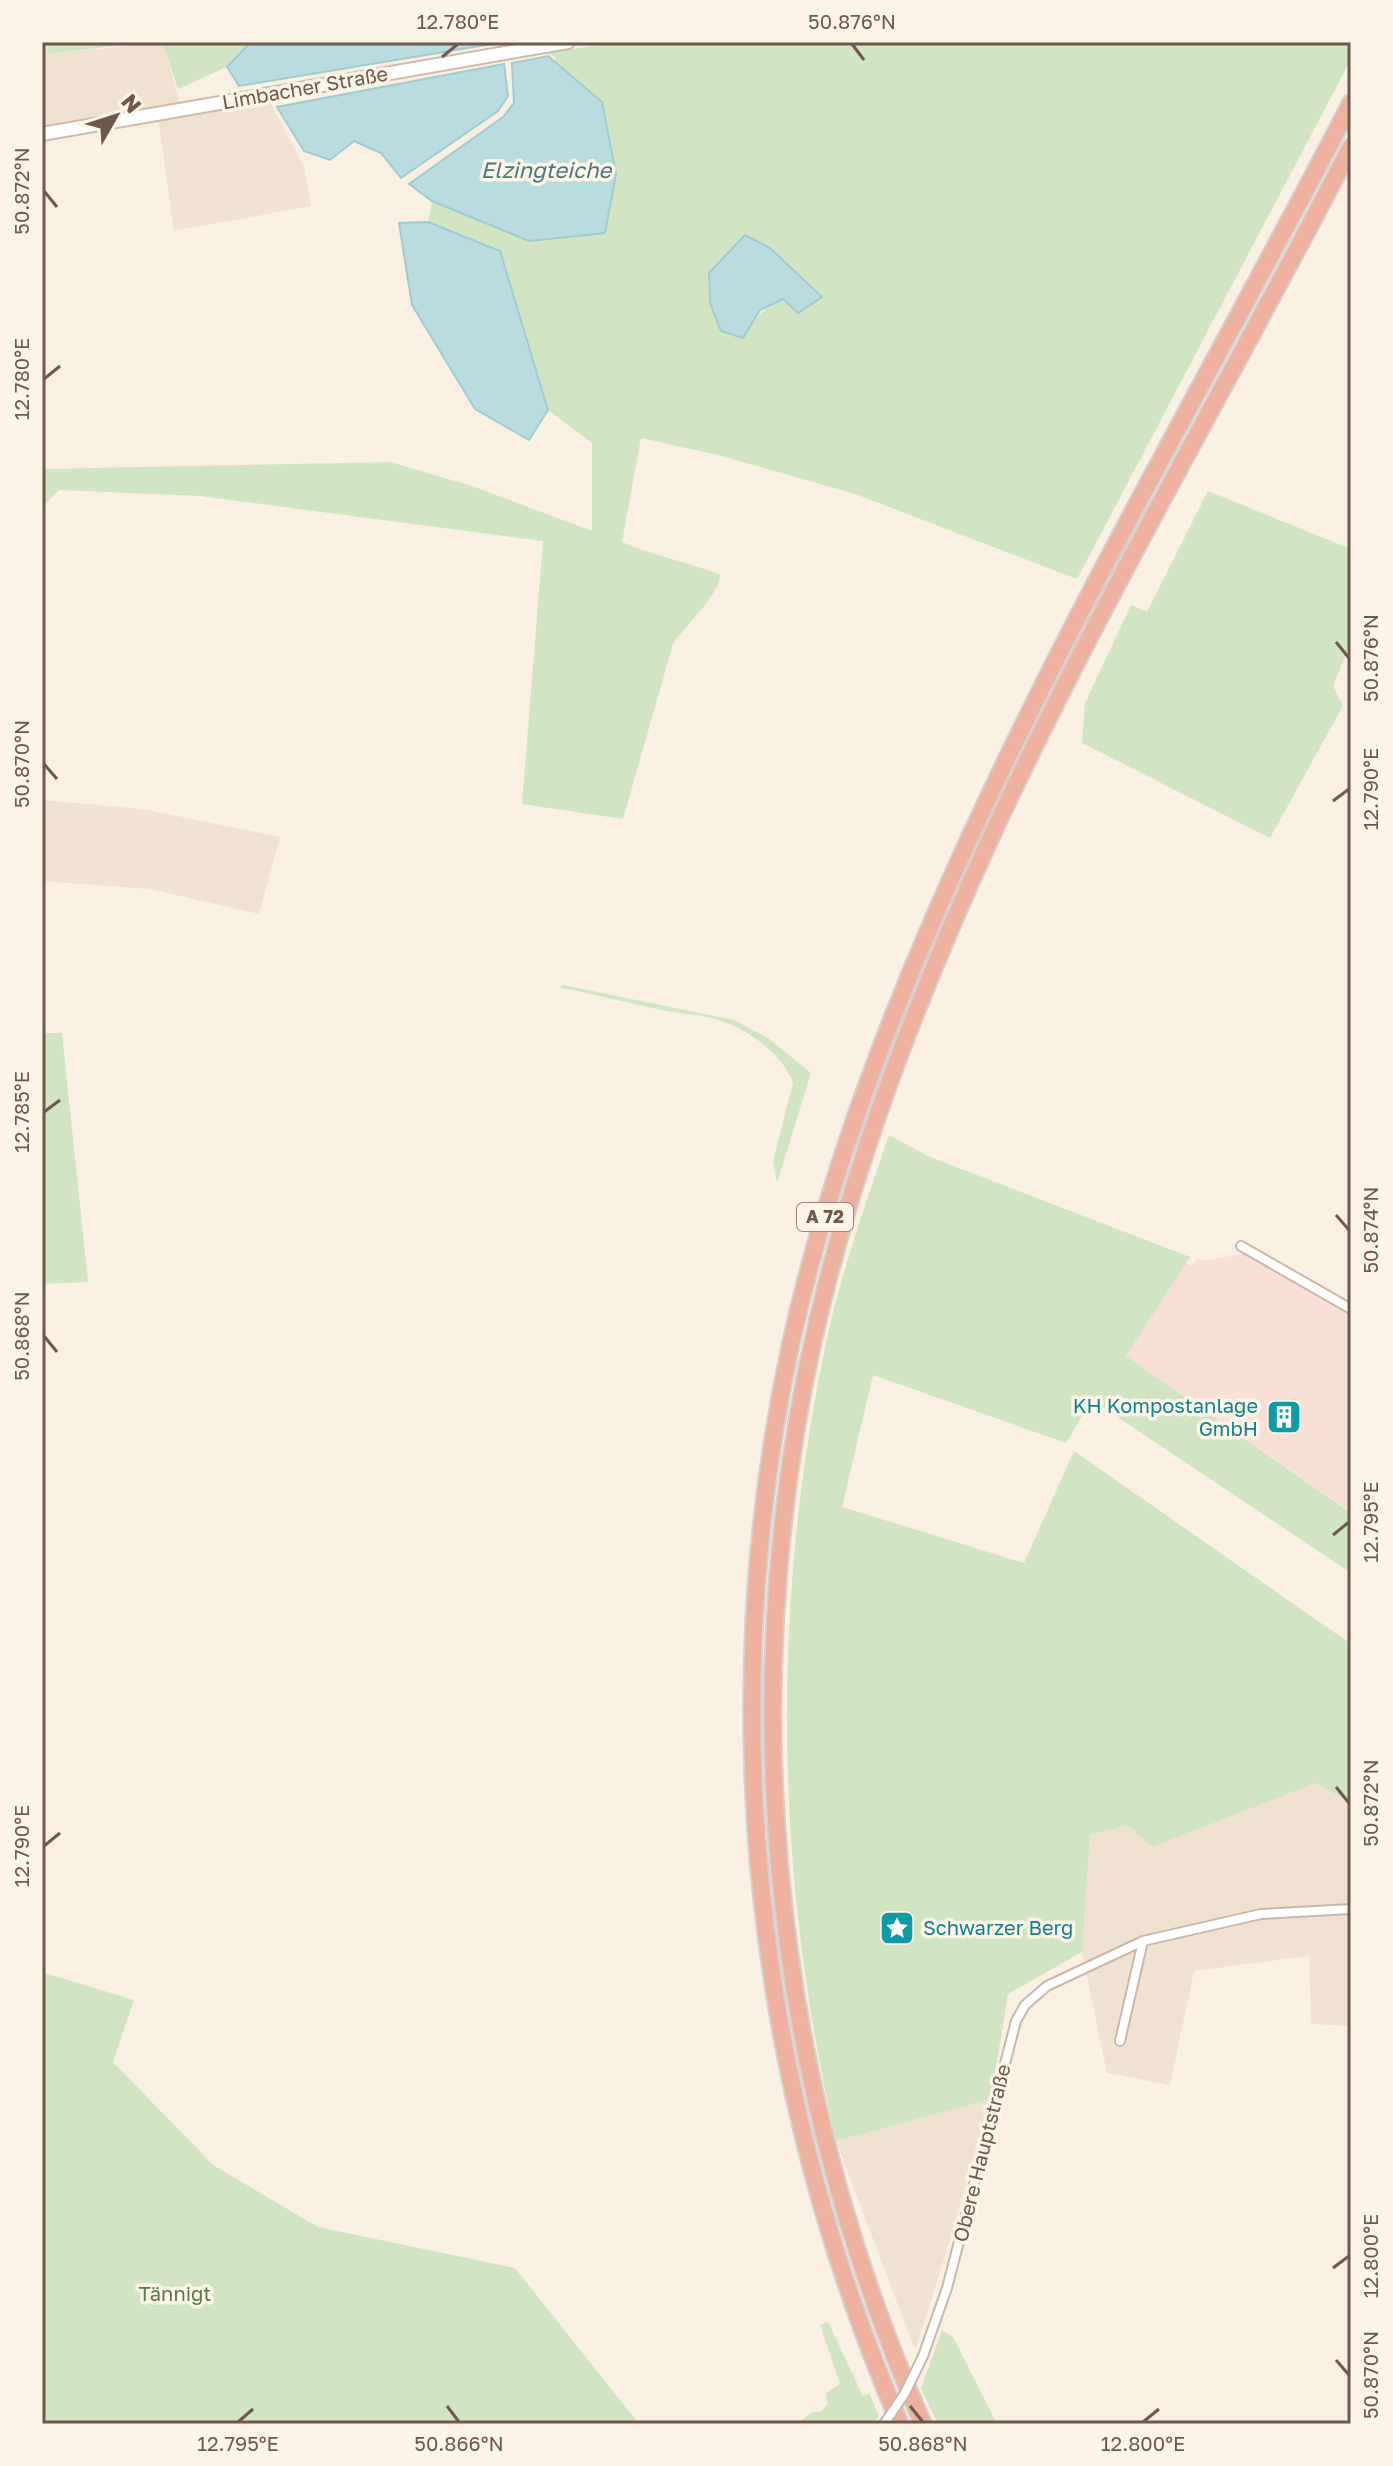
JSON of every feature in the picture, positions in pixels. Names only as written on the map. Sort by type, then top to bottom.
[{"type":"highway","name":"A 72","points":[[900,2424],[838,2262],[794,2108],[760,1884],[752,1723],[753,1641],[760,1543],[791,1344],[831,1194],[863,1099],[925,937],[974,826],[1123,532],[1351,103]]},
{"type":"highway","name":"A 72","points":[[923,2424],[876,2311],[835,2182],[801,2033],[781,1896],[774,1804],[773,1646],[785,1504],[809,1364],[843,1225],[880,1109],[947,936],[991,838],[1139,543],[1351,147]]},
{"type":"main road","name":"Limbacher Straße","points":[[42,134],[568,42]]},
{"type":"street","points":[[1241,1246],[1351,1309]]},
{"type":"street","name":"Obere Hauptstraße","points":[[884,2424],[905,2393],[923,2356],[947,2288],[1020,2013],[1047,1986],[1143,1941],[1261,1914],[1351,1909]]},
{"type":"street","points":[[1120,2041],[1143,1941]]},
{"type":"shaded area","points":[[42,42],[47,42],[50,54],[162,42],[182,109],[266,94],[304,167],[311,206],[174,231],[158,118],[42,134]]},
{"type":"shaded area","points":[[42,800],[143,809],[280,837],[259,914],[150,889],[42,881]]},
{"type":"shaded area","points":[[1244,1254],[1351,1316],[1351,1512],[1126,1356],[1185,1263],[1193,1266],[1196,1258],[1206,1260]]},
{"type":"shaded area","points":[[1316,1783],[1351,1803],[1351,2026],[1311,2024],[1309,1956],[1194,1971],[1170,2085],[1107,2073],[1082,1952],[1090,1835],[1128,1825],[1152,1847]]},
{"type":"shaded area","points":[[991,2099],[942,2266],[915,2350],[836,2141]]},
{"type":"green space","points":[[47,42],[145,42],[49,54]]},
{"type":"green space","points":[[162,42],[251,42],[227,67],[178,89]]},
{"type":"green space","points":[[617,42],[1351,42],[1351,58],[1339,82],[1077,579],[855,494],[718,455],[641,438],[622,542],[721,575],[706,603],[673,644],[623,819],[522,804],[543,541],[200,496],[59,490],[42,507],[42,469],[390,462],[472,486],[592,531],[592,443],[548,410],[500,252],[428,222],[432,201],[529,241],[556,58],[547,53]],"holes":[[[822,297],[783,301],[767,308],[743,338],[710,303]]]},
{"type":"green space","points":[[1208,491],[1351,549],[1351,642],[1333,686],[1343,706],[1270,838],[1082,743],[1085,703],[1131,605],[1147,612]]},
{"type":"green space","points":[[563,985],[734,1020],[768,1038],[811,1073],[777,1183],[773,1161],[793,1083],[781,1061],[772,1052],[738,1028],[715,1019],[558,987]]},
{"type":"green space","points":[[42,1033],[62,1033],[88,1282],[42,1284]]},
{"type":"green space","points":[[889,1135],[928,1156],[1190,1257],[1126,1356],[1351,1513],[1351,1573],[1092,1400],[1066,1443],[873,1375],[842,1507],[1024,1563],[1074,1451],[1351,1644],[1351,1803],[1316,1783],[1152,1847],[1128,1825],[1090,1835],[1082,1952],[1008,1994],[991,2099],[836,2141],[816,2041],[801,1941],[791,1842],[787,1742],[788,1643],[795,1543],[808,1443],[826,1343],[846,1264]]},
{"type":"green space","name":"Tännigt","points":[[42,1972],[134,2000],[113,2062],[213,2165],[318,2227],[515,2268],[639,2424],[42,2424]]},
{"type":"green space","points":[[828,2322],[863,2396],[869,2393],[879,2416],[873,2424],[797,2424],[812,2412],[821,2412],[828,2404],[826,2393],[840,2384],[820,2325]]},
{"type":"green space","points":[[942,2330],[953,2337],[997,2424],[938,2424],[921,2389]]},
{"type":"water","points":[[251,42],[504,42],[239,86],[227,67]]},
{"type":"water","name":"Elzingteiche","points":[[548,56],[602,102],[616,174],[605,233],[529,241],[432,201],[409,184],[503,117],[514,103],[512,63]]},
{"type":"water","name":"Elzingteiche","points":[[504,64],[508,96],[498,111],[401,178],[381,153],[354,141],[330,160],[304,151],[277,107]]},
{"type":"water","name":"Elzingteiche","points":[[428,222],[500,251],[548,410],[529,440],[475,409],[412,305],[399,223]]},
{"type":"water","points":[[745,235],[770,248],[822,297],[798,313],[783,299],[760,310],[743,338],[721,331],[710,303],[709,273]]},
{"type":"place","name":"KH Kompostanlage GmbH","points":[[1284,1417]]},
{"type":"place","name":"Schwarzer Berg","points":[[897,1928]]}]
